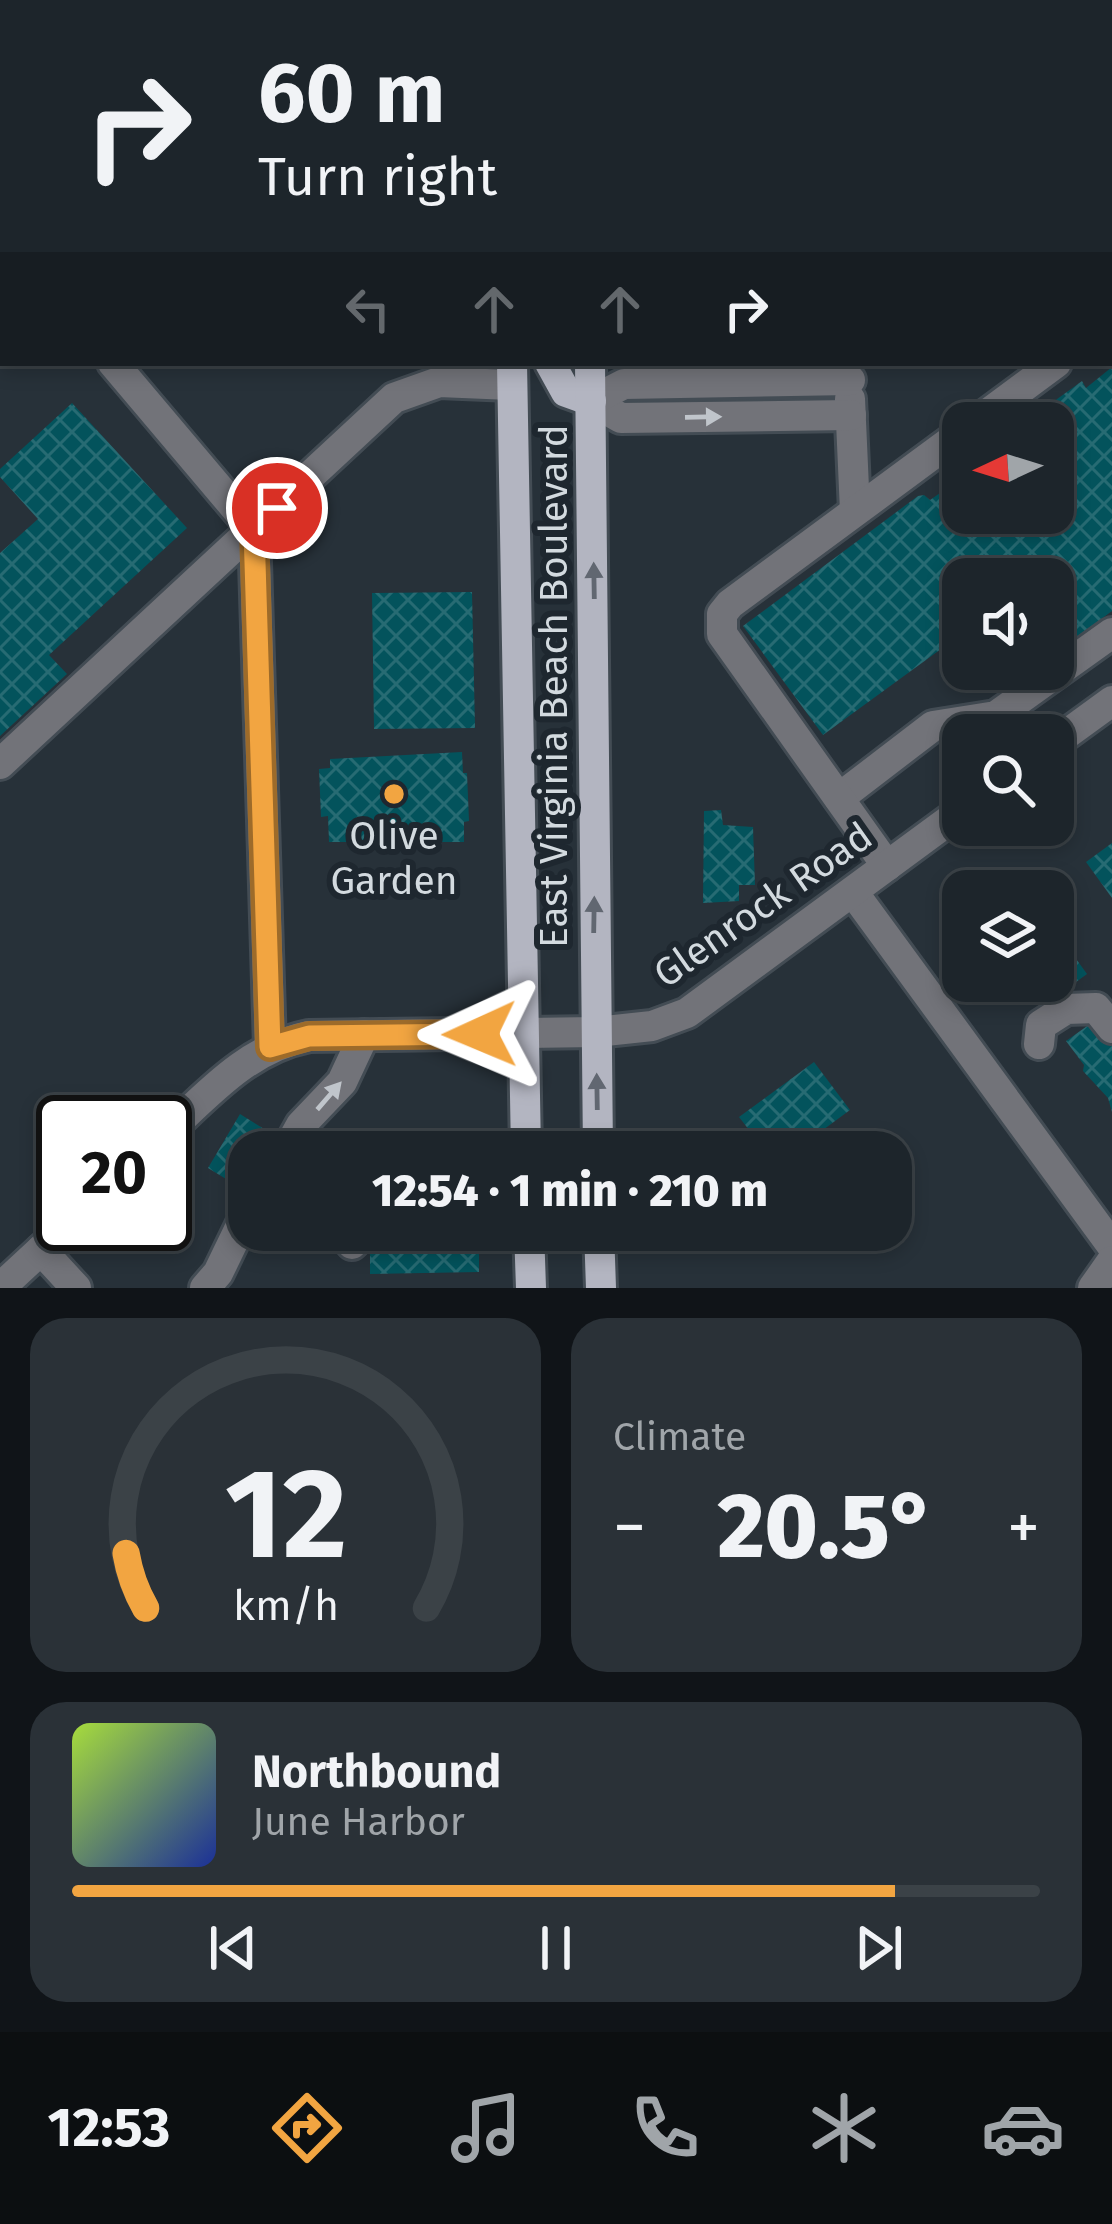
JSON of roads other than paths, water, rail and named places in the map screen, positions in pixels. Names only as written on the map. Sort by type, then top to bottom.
[{"type":"main road","points":[[552,366],[566,392],[591,401]]},
{"type":"main road","name":"East Virginia Beach Boulevard","points":[[590,366],[598,1131]]},
{"type":"main road","name":"East Virginia Beach Boulevard","points":[[512,374],[526,1131]]},
{"type":"main road","points":[[530,1251],[531,1288]]},
{"type":"main road","points":[[600,1251],[601,1288]]},
{"type":"street","points":[[115,366],[254,530],[270,1047],[239,1066],[192,1110]]},
{"type":"street","points":[[1003,402],[1052,366]]},
{"type":"street","points":[[591,401],[624,384],[850,372],[855,511]]},
{"type":"street","points":[[0,764],[394,398],[439,382],[512,374]]},
{"type":"street","points":[[591,401],[621,418],[851,415]]},
{"type":"street","points":[[887,866],[722,634],[722,614],[942,447]]},
{"type":"street","points":[[839,798],[933,726],[996,716],[1112,633]]},
{"type":"street","points":[[1074,729],[1112,701]]},
{"type":"street","name":"Glenrock Road","points":[[270,1047],[309,1036],[596,1032],[652,1026],[687,1013],[942,825]]},
{"type":"street","points":[[853,892],[1112,1246]]},
{"type":"street","points":[[1039,1044],[1041,1025],[1066,1009],[1096,1008],[1112,1028]]},
{"type":"street","points":[[298,1131],[342,1082],[364,1035]]},
{"type":"street","points":[[0,1288],[40,1251]]},
{"type":"street","points":[[42,1251],[76,1288]]},
{"type":"street","points":[[205,1288],[229,1251]]},
{"type":"street","points":[[1093,1288],[1112,1262]]},
{"type":"place","name":"Olive Garden","points":[[394,794]]}]
